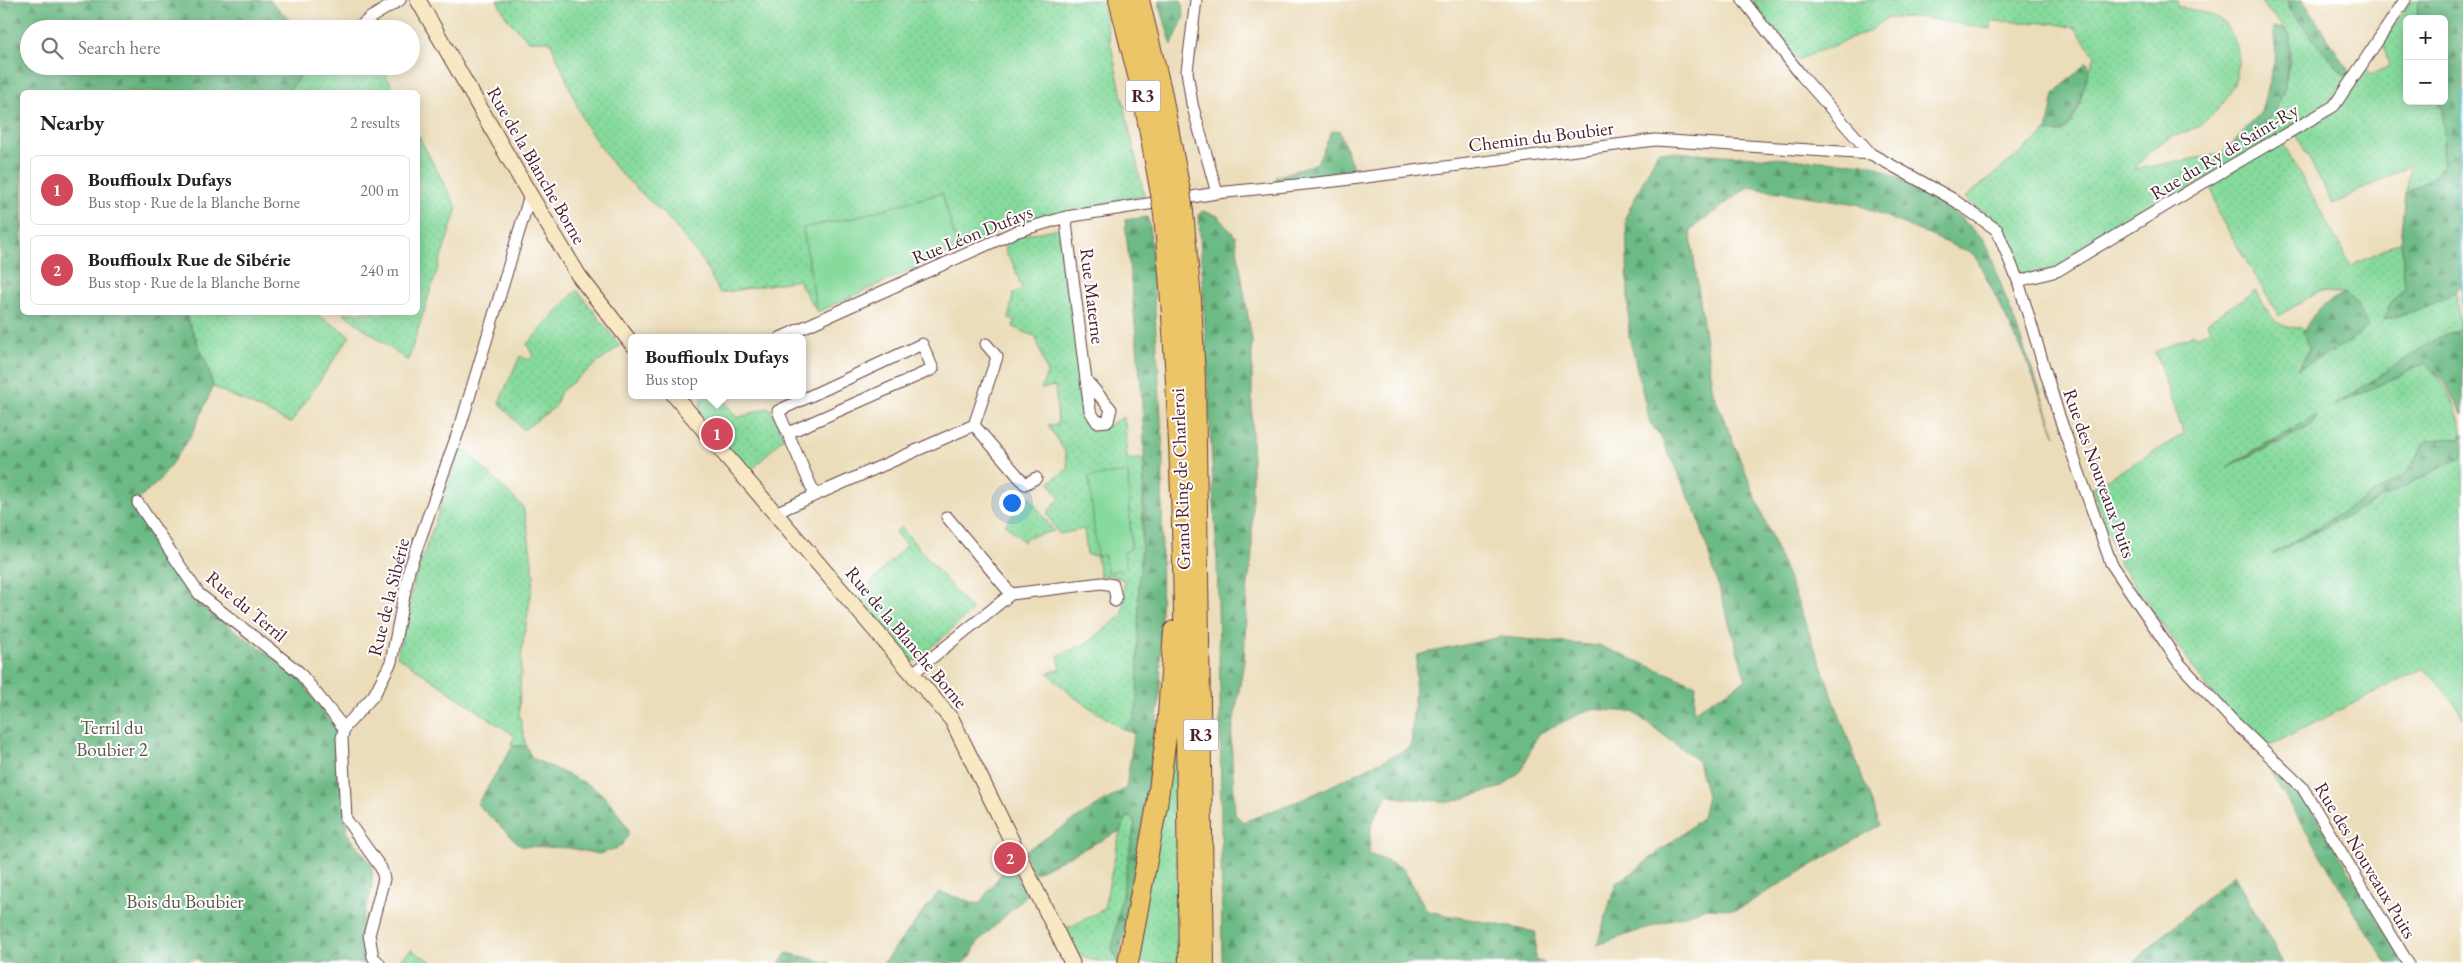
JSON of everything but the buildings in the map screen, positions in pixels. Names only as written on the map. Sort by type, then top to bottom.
[{"type":"highway","name":"Grand Ring de Charleroi","points":[[1119,0],[1170,193]]},
{"type":"highway","name":"Grand Ring de Charleroi","points":[[1139,0],[1161,90],[1170,193],[1191,300],[1196,409],[1204,963]]},
{"type":"highway","name":"Grand Ring de Charleroi","points":[[1173,214],[1176,380],[1183,575],[1189,963]]},
{"type":"highway","points":[[1128,963],[1157,805],[1167,729],[1171,650],[1183,575]]},
{"type":"street","points":[[368,20],[400,0]]},
{"type":"street","name":"Rue de la Blanche Borne","points":[[418,0],[530,195],[579,276],[628,339]]},
{"type":"street","points":[[1196,0],[1187,71],[1192,104],[1217,193]]},
{"type":"street","points":[[1743,0],[1801,75],[1871,154]]},
{"type":"street","name":"Rue du Ry de Saint-Ry","points":[[2018,281],[2057,271],[2334,106],[2405,0]]},
{"type":"street","name":"Chemin du Boubier","points":[[1217,193],[1335,181],[1655,140],[1871,154]]},
{"type":"street","name":"Rue des Nouveaux Puits","points":[[1871,154],[1951,198],[1996,230],[2018,281],[2058,413],[2111,563],[2179,663],[2232,720],[2302,787],[2408,963]]},
{"type":"street","name":"Rue Léon Dufays","points":[[789,334],[1015,232],[1066,217],[1217,193]]},
{"type":"street","name":"Rue de la Sibérie","points":[[344,728],[374,695],[391,662],[409,570],[462,421],[530,195]]},
{"type":"street","name":"Rue Materne","points":[[1066,217],[1086,380]]},
{"type":"street","points":[[788,433],[933,369],[922,344],[806,398]]},
{"type":"street","points":[[775,513],[974,425],[997,357],[986,344]]},
{"type":"street","name":"Rue de la Blanche Borne","points":[[678,399],[952,720],[1072,963]]},
{"type":"street","points":[[804,399],[778,411],[815,495]]},
{"type":"street","points":[[974,425],[1025,484],[1036,478]]},
{"type":"street","name":"Rue du Terril","points":[[138,503],[199,594],[300,672],[344,728]]},
{"type":"street","points":[[947,517],[1011,594]]},
{"type":"street","points":[[913,673],[1011,594],[1102,583],[1113,585],[1115,601]]},
{"type":"street","points":[[344,728],[342,738],[346,819],[381,868],[384,879],[369,935],[373,957],[379,963]]},
{"type":"green space","name":"Terril du Boubier 2","points":[[0,0],[270,0],[289,20],[20,20],[20,75],[301,75],[290,90],[20,90],[20,315],[186,315],[207,365],[213,387],[191,436],[159,481],[131,505],[202,607],[295,673],[338,731],[348,834],[373,867],[371,893],[362,920],[367,963],[200,963],[200,959],[150,963],[0,963]]},
{"type":"green space","points":[[497,0],[1101,0],[1144,196],[1011,225],[958,249],[942,193],[852,218],[803,228],[817,312],[798,280],[720,293],[703,261],[671,221],[616,169],[586,126],[550,41],[529,41],[508,20]]},
{"type":"green space","points":[[1158,0],[1181,0],[1184,17],[1172,45]]},
{"type":"green space","points":[[1752,0],[2177,0],[2177,7],[2206,13],[2222,21],[2233,36],[2238,59],[2234,83],[2229,94],[2214,113],[2204,121],[2190,130],[2162,142],[2135,169],[2220,154],[2231,145],[2252,138],[2283,93],[2290,61],[2290,35],[2259,0],[2286,0],[2290,11],[2344,75],[2350,73],[2332,104],[2055,269],[2021,276],[2000,226],[1965,198],[2047,131],[2058,133],[2066,130],[2079,109],[2082,90],[2095,56],[2075,28],[2051,23],[1991,21],[1991,29],[1917,17],[1887,18],[1870,31],[1797,60]]},
{"type":"green space","points":[[2286,0],[2303,0],[2350,73],[2344,75],[2290,11]]},
{"type":"green space","points":[[2412,0],[2420,0],[2417,9],[2418,15],[2403,15],[2403,105],[2439,105],[2444,111],[2443,164],[2435,176],[2406,193],[2411,165],[2333,204],[2296,134],[2337,108],[2367,69],[2371,75],[2389,66],[2383,41]]},
{"type":"green space","points":[[2420,0],[2463,0],[2463,90],[2457,172],[2460,286],[2453,293],[2435,303],[2384,320],[2390,304],[2405,287],[2401,241],[2406,193],[2435,176],[2443,164],[2444,111],[2439,105],[2448,105],[2448,15],[2418,15],[2417,9]]},
{"type":"green space","points":[[2273,27],[2285,29],[2290,35],[2289,63],[2283,91],[2272,116],[2263,127],[2253,137],[2231,145],[2261,112],[2276,54]]},
{"type":"green space","points":[[2087,62],[2090,69],[2079,105],[2070,123],[2059,132],[2047,131],[2054,94]]},
{"type":"green space","points":[[301,75],[386,75],[394,90],[290,90]]},
{"type":"green space","points":[[1339,130],[1355,173],[1276,183],[1276,177],[1317,163],[1332,131]]},
{"type":"green space","points":[[420,139],[457,208],[408,361],[346,315],[420,315]]},
{"type":"green space","points":[[2283,143],[2351,266],[2401,241],[2405,287],[2390,304],[2385,320],[2426,306],[2455,292],[2461,330],[2437,338],[2336,405],[2426,363],[2439,378],[2451,397],[2459,418],[2461,438],[2427,440],[2406,474],[2281,550],[2463,456],[2463,718],[2454,702],[2424,668],[2267,747],[2217,701],[2120,565],[2092,488],[2184,434],[2155,352],[2194,334],[2197,337],[2210,330],[2207,322],[2255,291],[2278,323],[2284,326],[2300,327],[2304,331],[2310,348],[2299,367],[2357,304],[2345,293],[2317,292],[2279,316],[2217,212],[2211,182]],"holes":[[[2313,424],[2285,440],[2234,463],[2264,444]]]},
{"type":"green space","points":[[1658,151],[1871,164],[1935,195],[1985,240],[2056,436],[2024,354],[1975,255],[1857,204],[1748,187],[1690,230],[1713,392],[1797,600],[1880,825],[1738,909],[1706,908],[1597,945],[1616,883],[1632,873],[1702,818],[1707,796],[1698,761],[1633,712],[1590,709],[1538,734],[1521,771],[1502,787],[1451,802],[1403,798],[1387,794],[1371,825],[1369,854],[1403,868],[1427,911],[1536,932],[1535,960],[1545,963],[1222,963],[1217,560],[1199,214],[1203,211],[1218,216],[1235,236],[1252,341],[1252,555],[1247,592],[1244,661],[1231,739],[1235,814],[1243,822],[1306,798],[1411,747],[1417,655],[1501,637],[1600,646],[1696,685],[1693,712],[1746,680],[1698,517],[1660,435],[1650,423],[1629,336],[1626,216]]},
{"type":"green space","points":[[942,193],[958,249],[817,312],[803,228],[852,218]]},
{"type":"green space","points":[[1147,217],[1150,226],[1163,452],[1160,694],[1145,808],[1119,962],[1112,950],[1135,821],[1128,816],[1120,831],[1033,874],[1025,851],[1126,788],[1134,734],[1123,729],[1134,718],[1137,704],[1139,585],[1144,512],[1144,442],[1141,387],[1125,220]]},
{"type":"green space","points":[[1060,228],[1085,412],[1108,426],[1123,417],[1127,459],[1144,459],[1137,704],[1134,718],[1123,729],[1071,695],[1048,673],[1061,669],[1058,656],[1089,642],[1123,614],[1124,580],[1109,575],[1100,577],[1097,556],[1087,555],[1084,529],[1059,534],[1047,513],[1060,498],[1049,482],[1068,469],[1065,452],[1048,425],[1058,424],[1055,386],[1041,389],[1047,373],[1036,337],[1013,327],[1015,320],[1009,318],[1013,293],[1022,290],[1014,265],[1006,254],[1005,247],[1012,237]],"holes":[[[1128,472],[1131,549],[1124,552],[1107,572],[1105,555]]]},
{"type":"green space","points":[[577,290],[620,346],[561,391],[555,407],[523,430],[499,402],[520,356],[529,360],[533,356],[527,344]]},
{"type":"green space","points":[[2345,293],[2357,304],[2368,327],[2345,345],[2298,369],[2310,349],[2303,333],[2307,325],[2320,308]]},
{"type":"green space","points":[[186,315],[318,315],[350,336],[291,423],[213,387],[207,365]]},
{"type":"green space","points":[[2463,328],[2463,415],[2444,381],[2426,363],[2332,407],[2437,338]]},
{"type":"green space","points":[[701,399],[723,399],[737,418],[769,407],[784,437],[747,475],[699,414]]},
{"type":"green space","points":[[2316,415],[2313,424],[2228,467]]},
{"type":"green space","points":[[2463,433],[2463,456],[2271,555],[2406,474],[2427,440],[2460,438]]},
{"type":"green space","points":[[462,447],[523,507],[534,576],[522,649],[519,713],[526,746],[510,745],[515,736],[397,656],[415,578]]},
{"type":"green space","points":[[1128,472],[1131,549],[1124,552],[1127,569],[1107,572],[1105,555],[1097,556],[1089,477]]},
{"type":"green space","points":[[1029,497],[1054,531],[1027,537],[1024,542],[1005,524]]},
{"type":"green space","points":[[901,527],[972,611],[916,661],[910,659],[856,599],[906,545],[895,532]]},
{"type":"green space","points":[[1169,742],[1176,745],[1178,963],[1133,963]]},
{"type":"green space","points":[[513,746],[526,746],[532,758],[600,792],[614,807],[628,829],[628,836],[620,847],[599,854],[569,848],[521,846],[477,804]]},
{"type":"green space","points":[[2274,769],[2308,803],[2404,963],[2386,963],[2270,772]]},
{"type":"green space","points":[[1128,816],[1135,821],[1135,827],[1113,950],[1119,962],[1097,961],[1082,956],[1070,946],[1058,930],[1072,926],[1104,909],[1120,831]]},
{"type":"green space","points":[[1009,863],[1027,895],[977,943],[971,956],[964,963],[883,963],[939,892],[979,904]]},
{"type":"green space","points":[[2234,875],[2283,963],[2134,963],[2162,936]]},
{"type":"green space","points":[[411,950],[433,963],[396,963]]},
{"type":"green space","points":[[787,953],[830,963],[779,963]]},
{"type":"waterway","points":[[2463,93],[2457,202],[2463,312]]},
{"type":"place","name":"Bouffioulx Dufays","points":[[717,434]]},
{"type":"place","name":"Bouffioulx Rue de Sibérie","points":[[1010,858]]},
{"type":"park label","name":"Bois du Boubier","points":[[185,901]]}]
